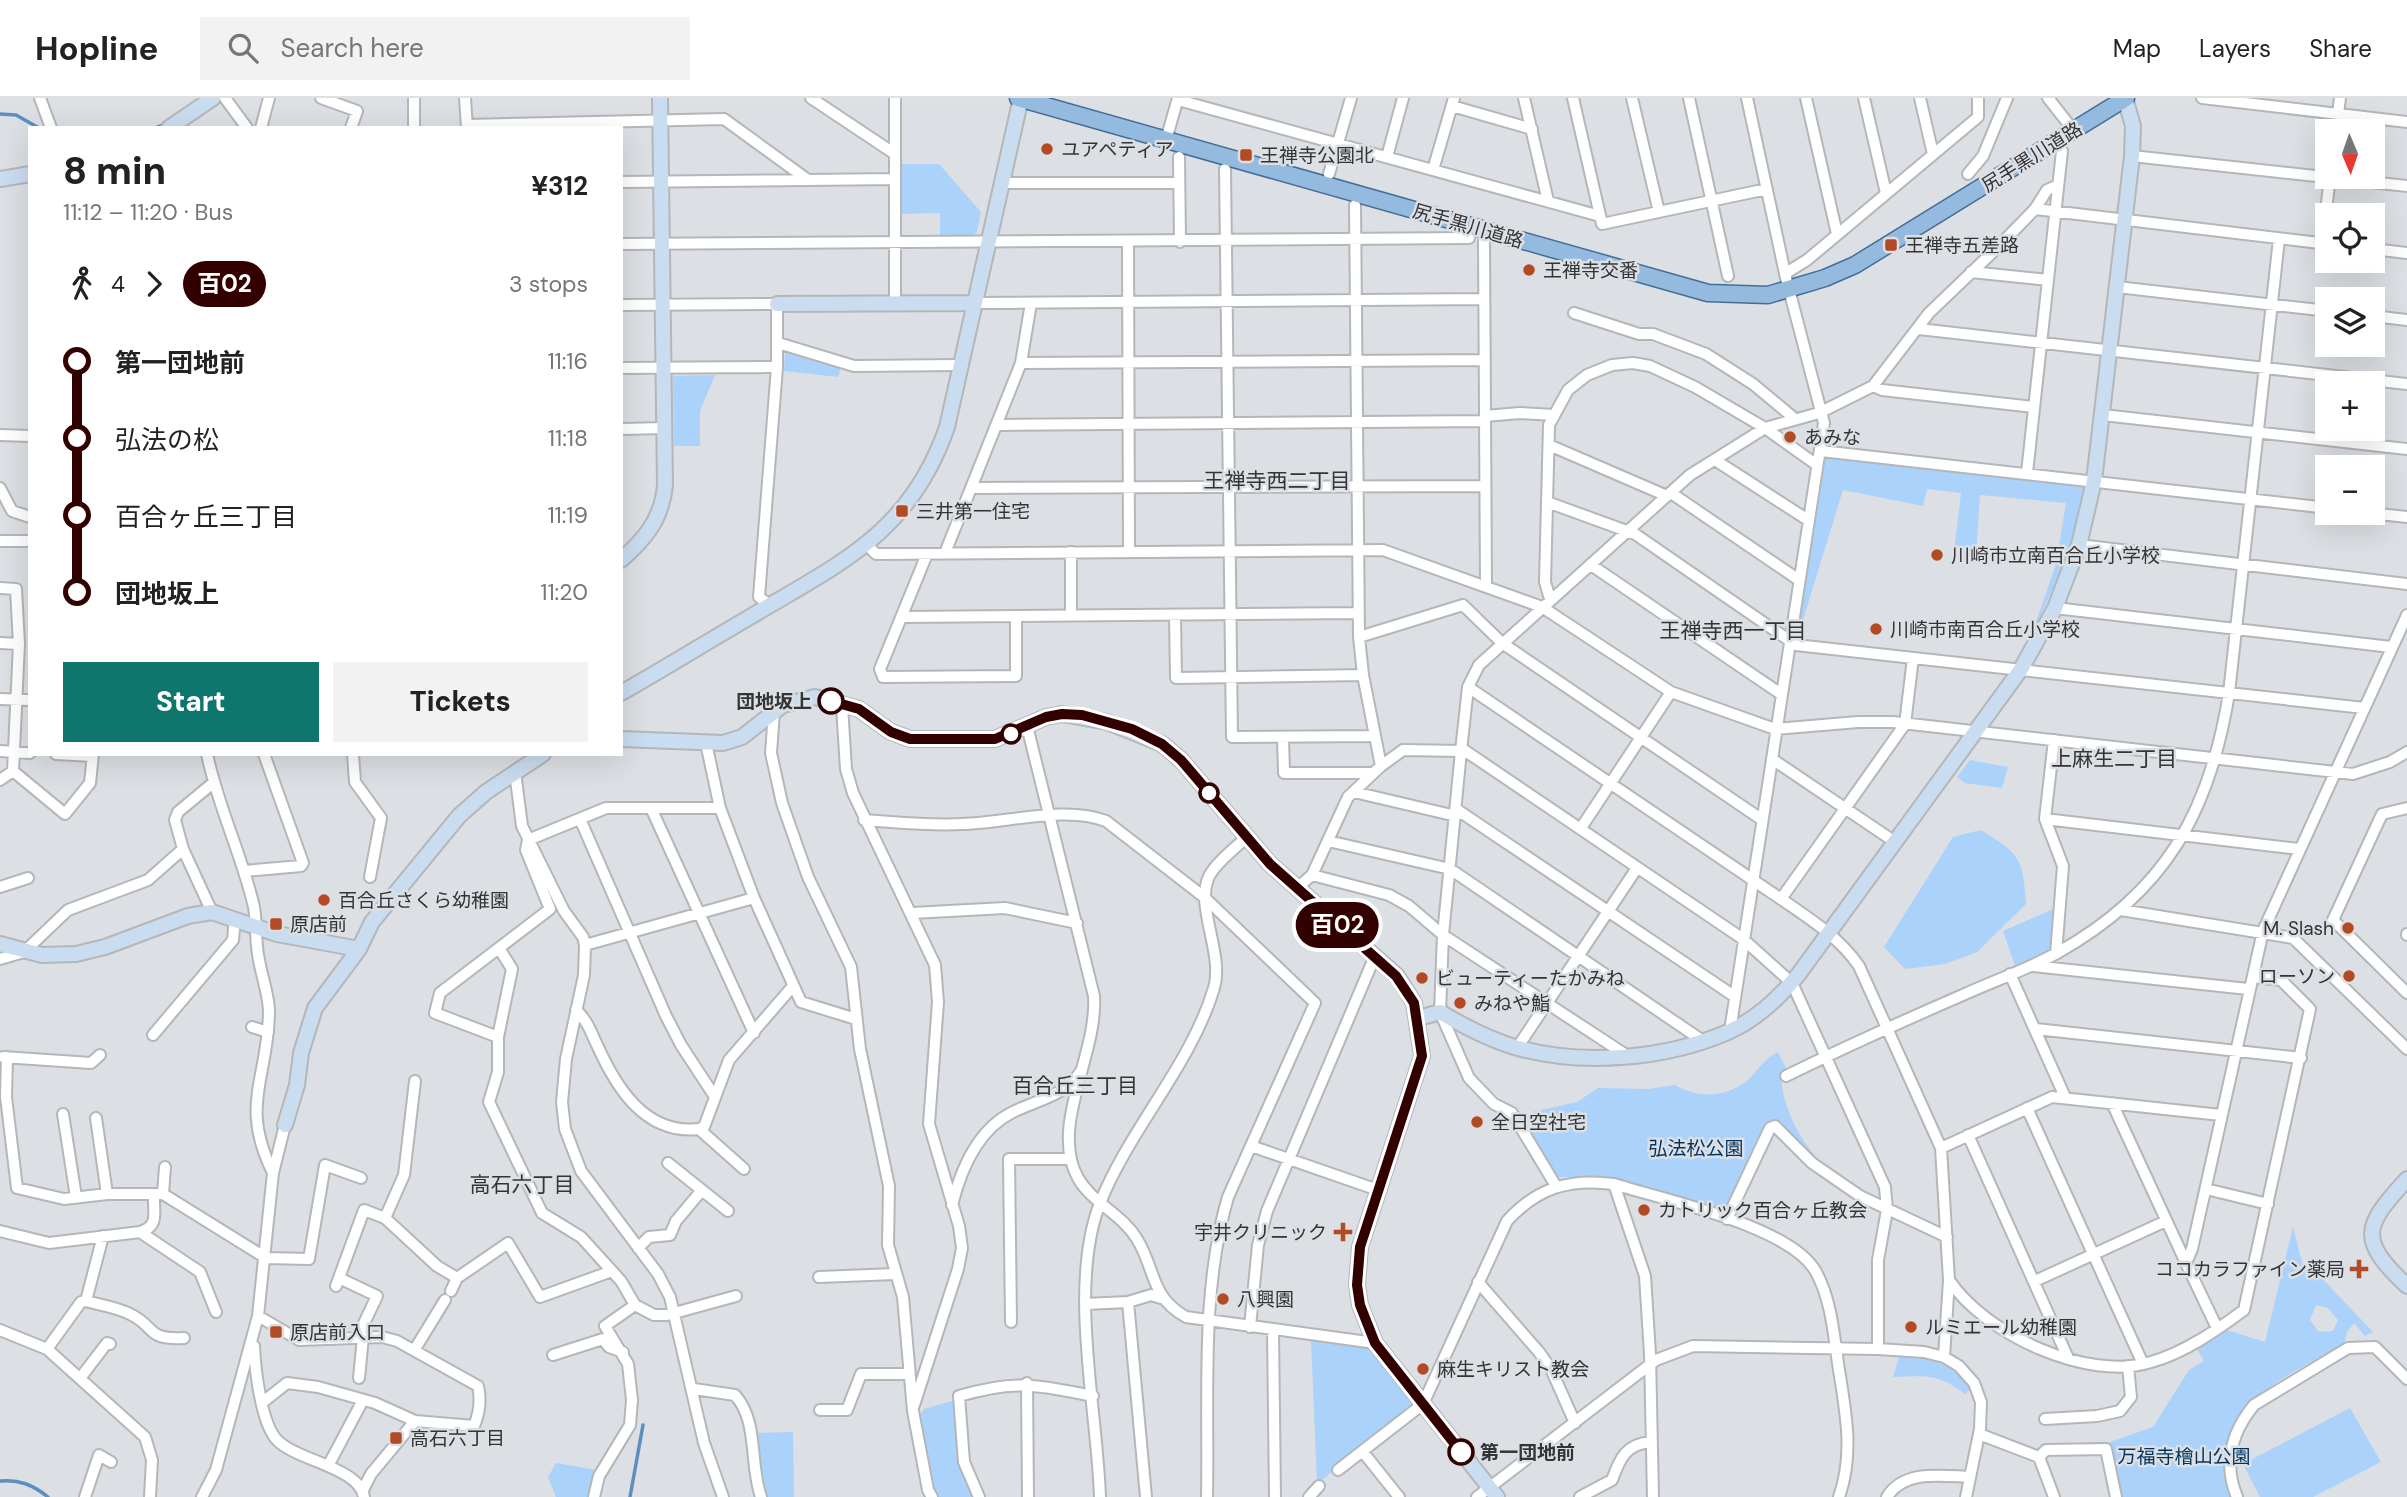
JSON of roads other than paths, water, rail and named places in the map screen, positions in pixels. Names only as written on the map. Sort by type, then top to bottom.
[{"type":"main road","name":"尻手黒川道路","points":[[1020,98],[1708,293],[1757,296],[1790,289],[1867,258],[2126,98]]},
{"type":"street","points":[[40,98],[50,126]]},
{"type":"street","points":[[173,126],[213,98]]},
{"type":"street","points":[[225,98],[246,126]]},
{"type":"street","points":[[262,126],[269,98]]},
{"type":"street","points":[[321,98],[357,111],[352,126]]},
{"type":"street","points":[[414,98],[414,126]]},
{"type":"street","points":[[465,98],[467,126],[724,119],[808,180]]},
{"type":"street","points":[[623,559],[644,540],[661,507],[666,476],[660,98]]},
{"type":"street","points":[[811,98],[895,153]]},
{"type":"street","points":[[895,98],[895,303]]},
{"type":"street","points":[[623,692],[771,606],[867,545],[902,511],[937,457],[947,427],[1020,98]]},
{"type":"street","points":[[1329,174],[1351,98]]},
{"type":"street","points":[[1387,157],[1403,98]]},
{"type":"street","points":[[1524,98],[1548,201]]},
{"type":"street","points":[[1573,98],[1602,225],[1767,189]]},
{"type":"street","points":[[1632,98],[1659,212]]},
{"type":"street","points":[[1689,98],[1728,276]]},
{"type":"street","points":[[1730,1031],[1824,423],[1819,413],[1747,98]]},
{"type":"street","points":[[1806,98],[1837,234]]},
{"type":"street","points":[[1864,98],[1886,193]]},
{"type":"street","points":[[1920,98],[1933,154]]},
{"type":"street","points":[[1786,273],[1807,260],[1978,117],[1978,98]]},
{"type":"street","points":[[1968,174],[1983,156],[2007,98]]},
{"type":"street","points":[[2049,98],[2074,131]]},
{"type":"street","points":[[1419,1018],[1440,1012],[1478,1034],[1517,1048],[1554,1056],[1593,1058],[1626,1055],[1703,1041],[1730,1031],[1758,1014],[1792,983],[2021,669],[2055,608],[2079,545],[2094,481],[2103,415],[2132,156],[2133,126],[2126,98]]},
{"type":"street","points":[[2202,98],[2407,122]]},
{"type":"street","points":[[2337,119],[2340,98]]},
{"type":"street","points":[[1166,140],[1178,99],[1600,216]]},
{"type":"street","points":[[1433,170],[1453,102],[1532,129]]},
{"type":"street","points":[[2027,473],[2062,151]]},
{"type":"street","points":[[2132,156],[2315,175]]},
{"type":"street","points":[[1179,157],[1180,242]]},
{"type":"street","points":[[1225,169],[1228,242],[1232,737],[1374,736]]},
{"type":"street","points":[[0,179],[28,174]]},
{"type":"street","points":[[623,182],[895,179]]},
{"type":"street","points":[[1002,183],[1179,183]]},
{"type":"street","points":[[2385,183],[2407,186]]},
{"type":"street","points":[[1556,1186],[1512,1113],[1494,1104],[1469,1078],[1440,1012],[1443,935],[1468,687],[1479,665],[1669,494],[1715,460],[1765,428],[1819,413],[1873,386],[1929,313],[2035,209],[2047,190],[2058,185]]},
{"type":"street","points":[[1355,205],[1358,613],[1363,675],[1377,770]]},
{"type":"street","points":[[2035,209],[2315,243]]},
{"type":"street","points":[[623,244],[1228,242],[1469,238]]},
{"type":"street","points":[[1786,1076],[2056,954],[2121,911],[2162,866],[2183,835],[2201,803],[2216,759],[2229,694],[2279,239]]},
{"type":"street","points":[[1484,241],[1486,586]]},
{"type":"street","points":[[1128,242],[1129,551]]},
{"type":"street","points":[[2385,250],[2407,253]]},
{"type":"street","points":[[1971,272],[2048,280]]},
{"type":"street","points":[[2117,287],[2315,309]]},
{"type":"street","points":[[623,305],[1484,299]]},
{"type":"street","points":[[944,553],[999,425],[1021,363],[1031,303]]},
{"type":"street","points":[[771,606],[760,597],[777,367],[778,304]]},
{"type":"street","points":[[1574,313],[1639,334],[1663,337],[1706,354],[1753,384],[1795,419]]},
{"type":"street","points":[[2385,317],[2407,320]]},
{"type":"street","points":[[1919,329],[2407,384]]},
{"type":"street","points":[[778,343],[854,366],[960,365]]},
{"type":"street","points":[[1021,363],[1485,360]]},
{"type":"street","points":[[1546,603],[1549,425],[1568,390],[1587,375],[1612,365],[1633,363],[1650,366],[1695,387],[1765,428],[1817,465]]},
{"type":"street","points":[[623,368],[777,367]]},
{"type":"street","points":[[1873,386],[1882,390],[2034,407]]},
{"type":"street","points":[[999,425],[1357,422],[1485,419],[1520,413],[1554,415]]},
{"type":"street","points":[[2103,415],[2407,449]]},
{"type":"street","points":[[623,429],[665,428]]},
{"type":"street","points":[[0,435],[28,436]]},
{"type":"street","points":[[1549,445],[1669,494],[1798,580]]},
{"type":"street","points":[[1821,451],[2315,506]]},
{"type":"street","points":[[1715,460],[1808,520]]},
{"type":"street","points":[[972,488],[1485,485]]},
{"type":"street","points":[[0,488],[12,511],[28,516]]},
{"type":"street","points":[[1547,502],[1635,534],[1796,645],[2364,708]]},
{"type":"street","points":[[2385,515],[2407,517]]},
{"type":"street","points":[[0,541],[28,541]]},
{"type":"street","points":[[867,545],[876,554],[1358,550],[1390,552],[1486,586],[1546,603],[1671,692],[1775,729],[1858,722],[1905,724],[2353,774],[2370,770],[2407,752]]},
{"type":"street","points":[[2079,545],[2407,584]]},
{"type":"street","points":[[1070,615],[1071,552]]},
{"type":"street","points":[[927,554],[880,669],[883,677],[1016,676],[1016,617]]},
{"type":"street","points":[[1591,565],[1781,694]]},
{"type":"street","points":[[0,588],[16,589],[19,644],[13,771]]},
{"type":"street","points":[[1359,637],[1463,605],[1502,643],[1761,819]]},
{"type":"street","points":[[2055,608],[2392,647]]},
{"type":"street","points":[[903,617],[1358,613]]},
{"type":"street","points":[[1175,615],[1176,678],[1363,675]]},
{"type":"street","points":[[2186,1264],[2206,1189],[2263,930],[2407,615]]},
{"type":"street","points":[[0,643],[19,644]]},
{"type":"street","points":[[1781,899],[1905,724],[1913,659]]},
{"type":"street","points":[[1468,687],[1781,899],[1848,950],[1859,966],[1941,1148],[1949,1280],[1944,1357]]},
{"type":"street","points":[[1581,828],[1671,692]]},
{"type":"street","points":[[623,739],[723,743],[742,737],[783,705],[816,697],[859,709],[891,732],[910,739],[995,739],[1046,717],[1082,715],[1132,729],[1162,744],[1181,760],[1296,889],[1375,956],[1396,976],[1410,995],[1419,1018],[1422,1056],[1357,1264],[1360,1305],[1375,1343],[1493,1492]]},
{"type":"street","points":[[0,699],[28,700]]},
{"type":"street","points":[[842,706],[846,769],[864,820],[912,913],[935,965],[938,984],[929,1124],[960,1237],[958,1269],[913,1411]]},
{"type":"street","points":[[774,712],[771,753],[782,803],[808,877],[851,967],[856,1019],[889,1186],[888,1245],[903,1297],[913,1411],[928,1490],[932,1497]]},
{"type":"street","points":[[1027,726],[1089,966],[1096,1013],[1068,1135],[1070,1159],[1079,1180],[1134,1234],[1161,1298]]},
{"type":"street","points":[[1283,738],[1284,774],[1377,770]]},
{"type":"street","points":[[2053,740],[2045,819],[2063,866],[2056,954]]},
{"type":"street","points":[[706,743],[720,808],[754,898],[801,1002],[856,1019]]},
{"type":"street","points":[[1296,889],[1312,875],[1342,806],[1377,770],[1403,750],[1461,750],[1743,939],[1792,983],[1880,1171],[1887,1210],[1878,1259],[1878,1349]]},
{"type":"street","points":[[0,751],[28,753]]},
{"type":"street","points":[[13,771],[65,814],[90,783],[93,756]]},
{"type":"street","points":[[207,756],[213,783],[244,871],[269,1001],[267,1057],[255,1097],[259,1143],[273,1172]]},
{"type":"street","points":[[244,871],[301,866],[303,863],[265,756]]},
{"type":"street","points":[[353,756],[355,782],[381,818],[370,877]]},
{"type":"street","points":[[202,1497],[216,1470],[258,1316],[273,1172],[297,1085],[309,1021],[320,998],[359,949],[372,922],[459,816],[515,772],[540,756]]},
{"type":"street","points":[[1772,759],[1895,842]]},
{"type":"street","points":[[0,780],[13,771]]},
{"type":"street","points":[[515,772],[522,826],[564,911],[583,937],[585,945],[584,975],[566,1059],[562,1102],[565,1129],[581,1171],[658,1274],[676,1312],[704,1443],[723,1497]]},
{"type":"street","points":[[212,912],[183,849],[175,820],[178,812],[213,783]]},
{"type":"street","points":[[1354,792],[1456,813],[1734,996]]},
{"type":"street","points":[[528,840],[606,808],[720,808]]},
{"type":"street","points":[[651,808],[754,1033]]},
{"type":"street","points":[[2407,808],[2382,814],[2333,920],[2407,993]]},
{"type":"street","points":[[864,820],[958,824],[1091,814],[1107,821],[1205,897],[1315,1003],[1228,1197],[1220,1225],[1210,1322],[1207,1497]]},
{"type":"street","points":[[580,819],[681,1045],[715,1097]]},
{"type":"street","points":[[2045,819],[2299,849]]},
{"type":"street","points":[[1100,1497],[1085,1304],[1086,1259],[1101,1202],[1207,1010],[1217,965],[1204,887],[1212,871],[1247,837]]},
{"type":"street","points":[[498,1037],[435,1013],[440,993],[550,909],[526,850],[528,840]]},
{"type":"street","points":[[1328,841],[1450,869],[1703,1041]]},
{"type":"street","points":[[0,959],[24,952],[68,911],[148,880],[183,849]]},
{"type":"street","points":[[1517,1048],[1637,868]]},
{"type":"street","points":[[1312,875],[1389,895],[1409,906],[1443,935],[1626,1055]]},
{"type":"street","points":[[0,887],[23,880],[22,894]]},
{"type":"street","points":[[585,945],[754,898]]},
{"type":"street","points":[[912,913],[1005,908],[1077,922]]},
{"type":"street","points":[[2121,911],[2263,930],[2293,938],[2407,1049]]},
{"type":"street","points":[[0,944],[24,952],[76,954],[105,947],[188,915],[212,912],[277,934],[359,949]]},
{"type":"street","points":[[153,1035],[233,940],[236,918]]},
{"type":"street","points":[[499,948],[512,969],[498,1037],[498,1072],[489,1102],[542,1213],[581,1237],[612,1271],[635,1305],[654,1315],[736,1296]]},
{"type":"street","points":[[1250,1327],[1258,1245],[1268,1211],[1375,956]]},
{"type":"street","points":[[2030,965],[2248,989]]},
{"type":"street","points":[[2010,974],[2065,1097]]},
{"type":"street","points":[[1949,1280],[1963,1301],[1976,1313],[2045,1353],[2129,1366],[2168,1355],[2244,1310],[2310,1009],[2281,980],[2253,976]]},
{"type":"street","points":[[699,1129],[704,1127],[729,1060],[793,986]]},
{"type":"street","points":[[576,1010],[586,1019],[615,1082],[642,1115],[664,1124],[699,1129],[744,1169]]},
{"type":"street","points":[[252,1027],[268,1032]]},
{"type":"street","points":[[2036,1029],[2301,1058]]},
{"type":"street","points":[[100,1055],[91,1063],[4,1057],[17,1188],[50,1198],[158,1194],[266,1258],[309,1259],[324,1165],[361,1178]]},
{"type":"street","points":[[951,1205],[965,1165],[986,1132],[1013,1112],[1066,1090],[1084,1066]]},
{"type":"street","points":[[385,1218],[404,1175],[415,1081]]},
{"type":"street","points":[[1941,1148],[2052,1097],[2221,1115]]},
{"type":"street","points":[[2112,1103],[2217,1328]]},
{"type":"street","points":[[2027,1108],[2143,1364]]},
{"type":"street","points":[[63,1114],[76,1197]]},
{"type":"street","points":[[96,1118],[107,1194]]},
{"type":"street","points":[[1727,1219],[1772,1126],[1777,1127],[1830,1176],[1887,1210],[1947,1237]]},
{"type":"street","points":[[1968,1135],[2068,1358]]},
{"type":"street","points":[[1251,1146],[1378,1190]]},
{"type":"street","points":[[1011,1322],[1009,1159],[1070,1159]]},
{"type":"street","points":[[668,1163],[728,1211]]},
{"type":"street","points":[[0,1231],[49,1243],[150,1229],[156,1219],[158,1194],[165,1167]]},
{"type":"street","points":[[2407,1179],[2379,1209],[2373,1222],[2378,1256],[2407,1286]]},
{"type":"street","points":[[1338,1470],[1423,1404],[1507,1221],[1524,1203],[1556,1186],[1594,1181],[1614,1184],[1727,1219],[1778,1237],[1803,1254],[1815,1270],[1826,1293],[1836,1349],[1849,1446],[1839,1497]]},
{"type":"street","points":[[1614,1184],[1645,1276],[1653,1497]]},
{"type":"street","points":[[2206,1189],[2268,1204]]},
{"type":"street","points":[[638,1248],[649,1237],[670,1235],[676,1222],[702,1190]]},
{"type":"street","points":[[359,1378],[360,1338],[377,1296],[338,1282],[365,1210],[385,1218],[437,1266],[457,1278]]},
{"type":"street","points":[[2035,1281],[2166,1221]]},
{"type":"street","points":[[140,1232],[200,1272],[216,1312]]},
{"type":"street","points":[[86,1301],[103,1236]]},
{"type":"street","points":[[415,1349],[457,1278],[508,1243],[540,1297],[612,1271]]},
{"type":"street","points":[[819,1277],[895,1274]]},
{"type":"street","points":[[1478,1282],[1551,1369],[1575,1423]]},
{"type":"street","points":[[1085,1304],[1128,1302],[1151,1294],[1161,1298],[1186,1317],[1375,1343]]},
{"type":"street","points":[[47,1349],[81,1303],[86,1301],[131,1314],[163,1339],[184,1338]]},
{"type":"street","points":[[1128,1302],[1146,1497]]},
{"type":"street","points":[[594,1497],[600,1476],[630,1425],[632,1378],[623,1352],[605,1326],[635,1305]]},
{"type":"street","points":[[258,1316],[299,1340],[382,1337],[415,1349],[478,1386],[480,1394],[478,1417],[474,1426],[415,1421],[363,1400],[318,1387],[287,1383],[263,1402]]},
{"type":"street","points":[[155,1335],[163,1325]]},
{"type":"street","points":[[0,1330],[47,1349],[145,1437],[152,1460],[150,1497]]},
{"type":"street","points":[[1273,1330],[1276,1497]]},
{"type":"street","points":[[254,1333],[255,1370],[271,1430],[277,1440],[296,1454],[354,1479],[364,1494]]},
{"type":"street","points":[[553,1355],[603,1339],[609,1348],[623,1352]]},
{"type":"street","points":[[81,1377],[107,1343],[110,1344]]},
{"type":"street","points":[[1477,1497],[1493,1492],[1656,1360],[1693,1346],[1878,1349],[1924,1352],[1944,1357],[1959,1366],[1974,1383],[1981,1402],[1979,1434],[1966,1497]]},
{"type":"street","points":[[2237,1497],[2229,1470],[2230,1448],[2244,1417],[2254,1405],[2339,1353],[2362,1346],[2375,1346],[2407,1379]]},
{"type":"street","points":[[2045,1419],[2097,1416],[2120,1411],[2131,1397],[2129,1366]]},
{"type":"street","points":[[820,1410],[847,1410],[861,1374],[908,1374]]},
{"type":"street","points":[[979,1497],[964,1461],[959,1396],[996,1385],[1027,1383],[1093,1395]]},
{"type":"street","points":[[1027,1383],[1028,1497]]},
{"type":"street","points":[[694,1389],[734,1395],[744,1406],[750,1422],[753,1467],[761,1497]]},
{"type":"street","points":[[328,1466],[363,1400]]},
{"type":"street","points":[[364,1494],[371,1474],[415,1421]]},
{"type":"street","points":[[1979,1434],[2039,1457],[2054,1497]]},
{"type":"street","points":[[1580,1497],[1612,1480],[1621,1456],[1636,1443],[1651,1442]]},
{"type":"street","points":[[2039,1457],[2046,1450],[2106,1448],[2116,1497]]},
{"type":"street","points":[[1363,1452],[1399,1497]]},
{"type":"street","points":[[85,1497],[99,1455],[111,1462]]},
{"type":"street","points":[[1887,1497],[1900,1483],[1912,1478],[1970,1477]]},
{"type":"street","points":[[1309,1497],[1319,1486]]},
{"type":"waterway","points":[[0,114],[16,115],[35,126]]},
{"type":"waterway","points":[[160,126],[165,124]]},
{"type":"waterway","points":[[630,1497],[643,1425]]},
{"type":"waterway","points":[[0,1481],[26,1484],[48,1497]]},
{"type":"place","name":"ユアペティア","points":[[1047,149]]},
{"type":"place","name":"王禅寺公園北","points":[[1246,155]]},
{"type":"place","name":"王禅寺五差路","points":[[1891,245]]},
{"type":"place","name":"王禅寺交番","points":[[1529,270]]},
{"type":"place","name":"あみな","points":[[1790,437]]},
{"type":"place","name":"三井第一住宅","points":[[902,511]]},
{"type":"place","name":"川崎市立南百合丘小学校","points":[[1937,555]]},
{"type":"place","name":"川崎市南百合丘小学校","points":[[1876,629]]},
{"type":"place","name":"団地坂上","points":[[831,701]]},
{"type":"place","name":"百合丘さくら幼稚園","points":[[324,900]]},
{"type":"place","name":"原店前","points":[[276,924]]},
{"type":"place","name":"M. Slash","points":[[2348,928]]},
{"type":"place","name":"ローソン","points":[[2349,976]]},
{"type":"place","name":"ビューティーたかみね","points":[[1422,978]]},
{"type":"place","name":"みねや鮨","points":[[1460,1003]]},
{"type":"place","name":"全日空社宅","points":[[1477,1122]]},
{"type":"place","name":"カトリック百合ヶ丘教会","points":[[1644,1210]]},
{"type":"place","name":"宇井クリニック","points":[[1343,1232]]},
{"type":"place","name":"ココカラファイン薬局","points":[[2359,1269]]},
{"type":"place","name":"八興園","points":[[1223,1299]]},
{"type":"place","name":"ルミエール幼稚園","points":[[1911,1327]]},
{"type":"place","name":"原店前入口","points":[[276,1332]]},
{"type":"place","name":"麻生キリスト教会","points":[[1423,1369]]},
{"type":"place","name":"高石六丁目","points":[[396,1438]]},
{"type":"place","name":"第一団地前","points":[[1461,1452]]},
{"type":"district","name":"王禅寺西二丁目","points":[[1277,481]]},
{"type":"district","name":"王禅寺西一丁目","points":[[1733,631]]},
{"type":"district","name":"上麻生二丁目","points":[[2114,759]]},
{"type":"district","name":"百合丘三丁目","points":[[1075,1086]]},
{"type":"district","name":"高石六丁目","points":[[522,1185]]},
{"type":"park label","name":"弘法松公園","points":[[1696,1148]]},
{"type":"park label","name":"万福寺檜山公園","points":[[2184,1456]]}]
